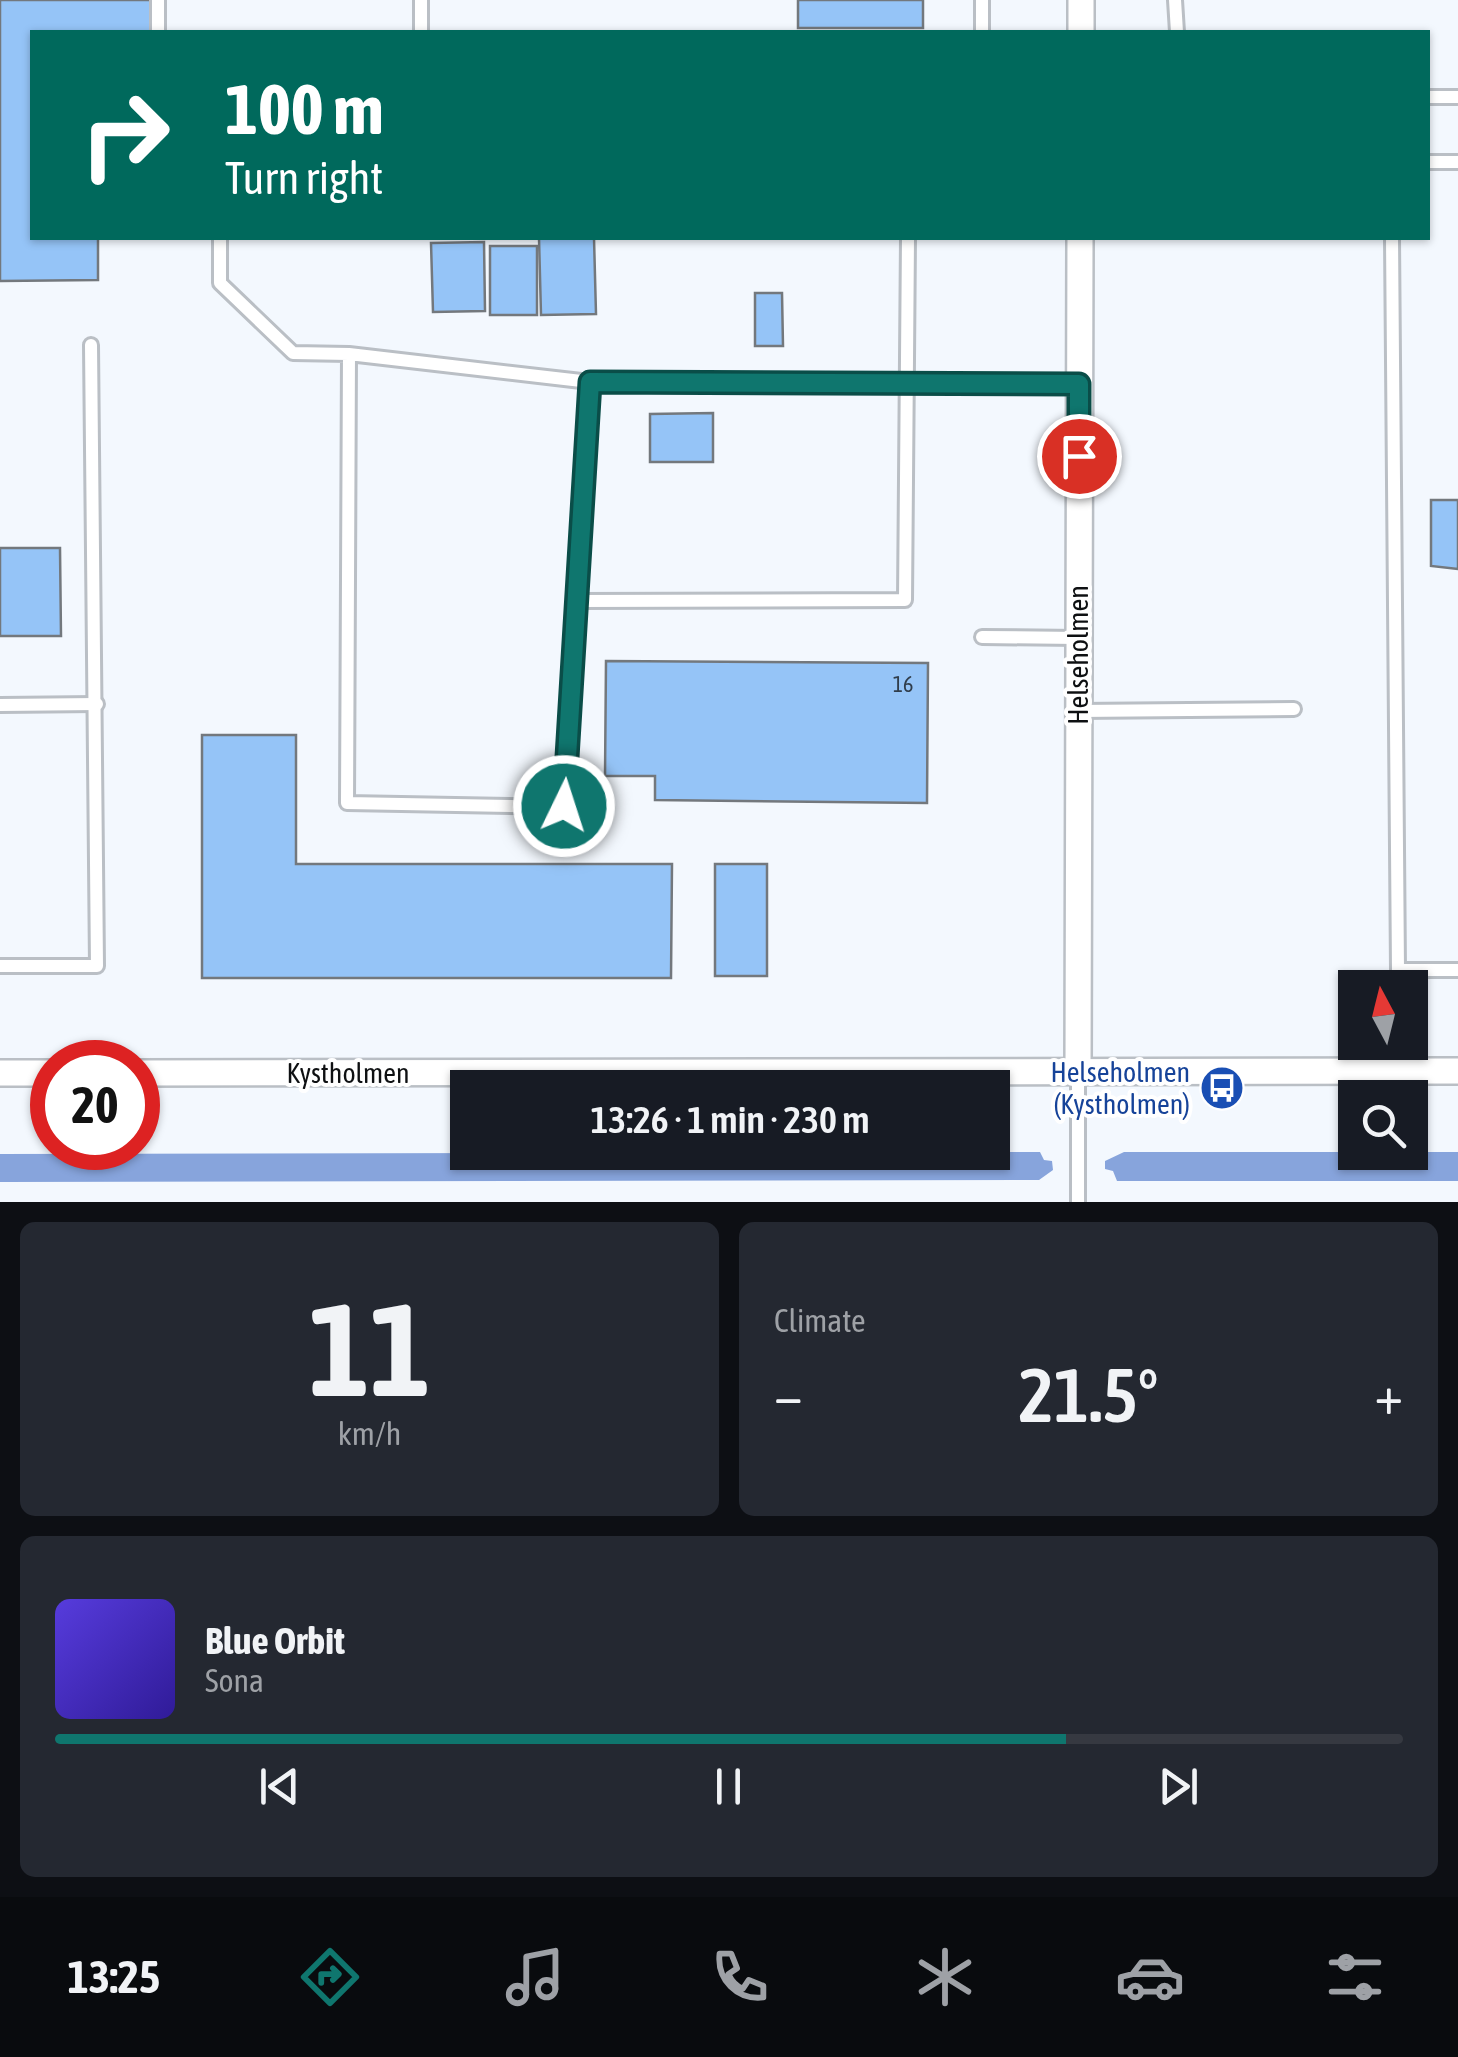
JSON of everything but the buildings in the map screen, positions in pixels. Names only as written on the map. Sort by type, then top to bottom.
[{"type":"street","points":[[1081,0],[1081,30]]},
{"type":"street","name":"Helseholmen","points":[[1078,1072],[1080,240]]},
{"type":"street","name":"Kystholmen","points":[[160,1073],[1458,1070]]},
{"type":"street","points":[[0,1073],[30,1073]]},
{"type":"lane","points":[[158,0],[158,30]]},
{"type":"lane","points":[[421,0],[421,30]]},
{"type":"lane","points":[[982,0],[982,30]]},
{"type":"lane","points":[[1175,0],[1176,30]]},
{"type":"lane","points":[[1430,98],[1458,97]]},
{"type":"lane","points":[[1430,162],[1458,162]]},
{"type":"lane","points":[[220,240],[220,283],[293,354],[348,354],[590,382],[1079,384]]},
{"type":"lane","points":[[578,602],[905,600],[908,240]]},
{"type":"lane","points":[[1392,240],[1398,970],[1458,970]]},
{"type":"lane","points":[[0,966],[97,966],[91,345]]},
{"type":"lane","points":[[348,354],[348,803],[564,806],[590,382]]},
{"type":"lane","points":[[982,637],[1078,638]]},
{"type":"lane","points":[[0,704],[97,704]]},
{"type":"lane","points":[[1078,711],[1294,709]]},
{"type":"lane","points":[[1078,1072],[1078,1202]]},
{"type":"water","points":[[1010,1152],[1040,1152],[1044,1160],[1052,1161],[1053,1170],[1039,1180],[0,1182],[0,1154],[30,1154],[30,1170],[160,1170],[160,1154],[450,1153],[450,1170],[1010,1170]]},
{"type":"water","points":[[1124,1152],[1338,1152],[1338,1170],[1428,1170],[1428,1152],[1458,1152],[1458,1181],[1117,1181],[1113,1171],[1105,1169],[1105,1161]]},
{"type":"place","name":"Helseholmen (Kystholmen)","points":[[1222,1088]]},
{"type":"route","points":[[564,806],[590,382],[1079,384],[1079,456]]}]
